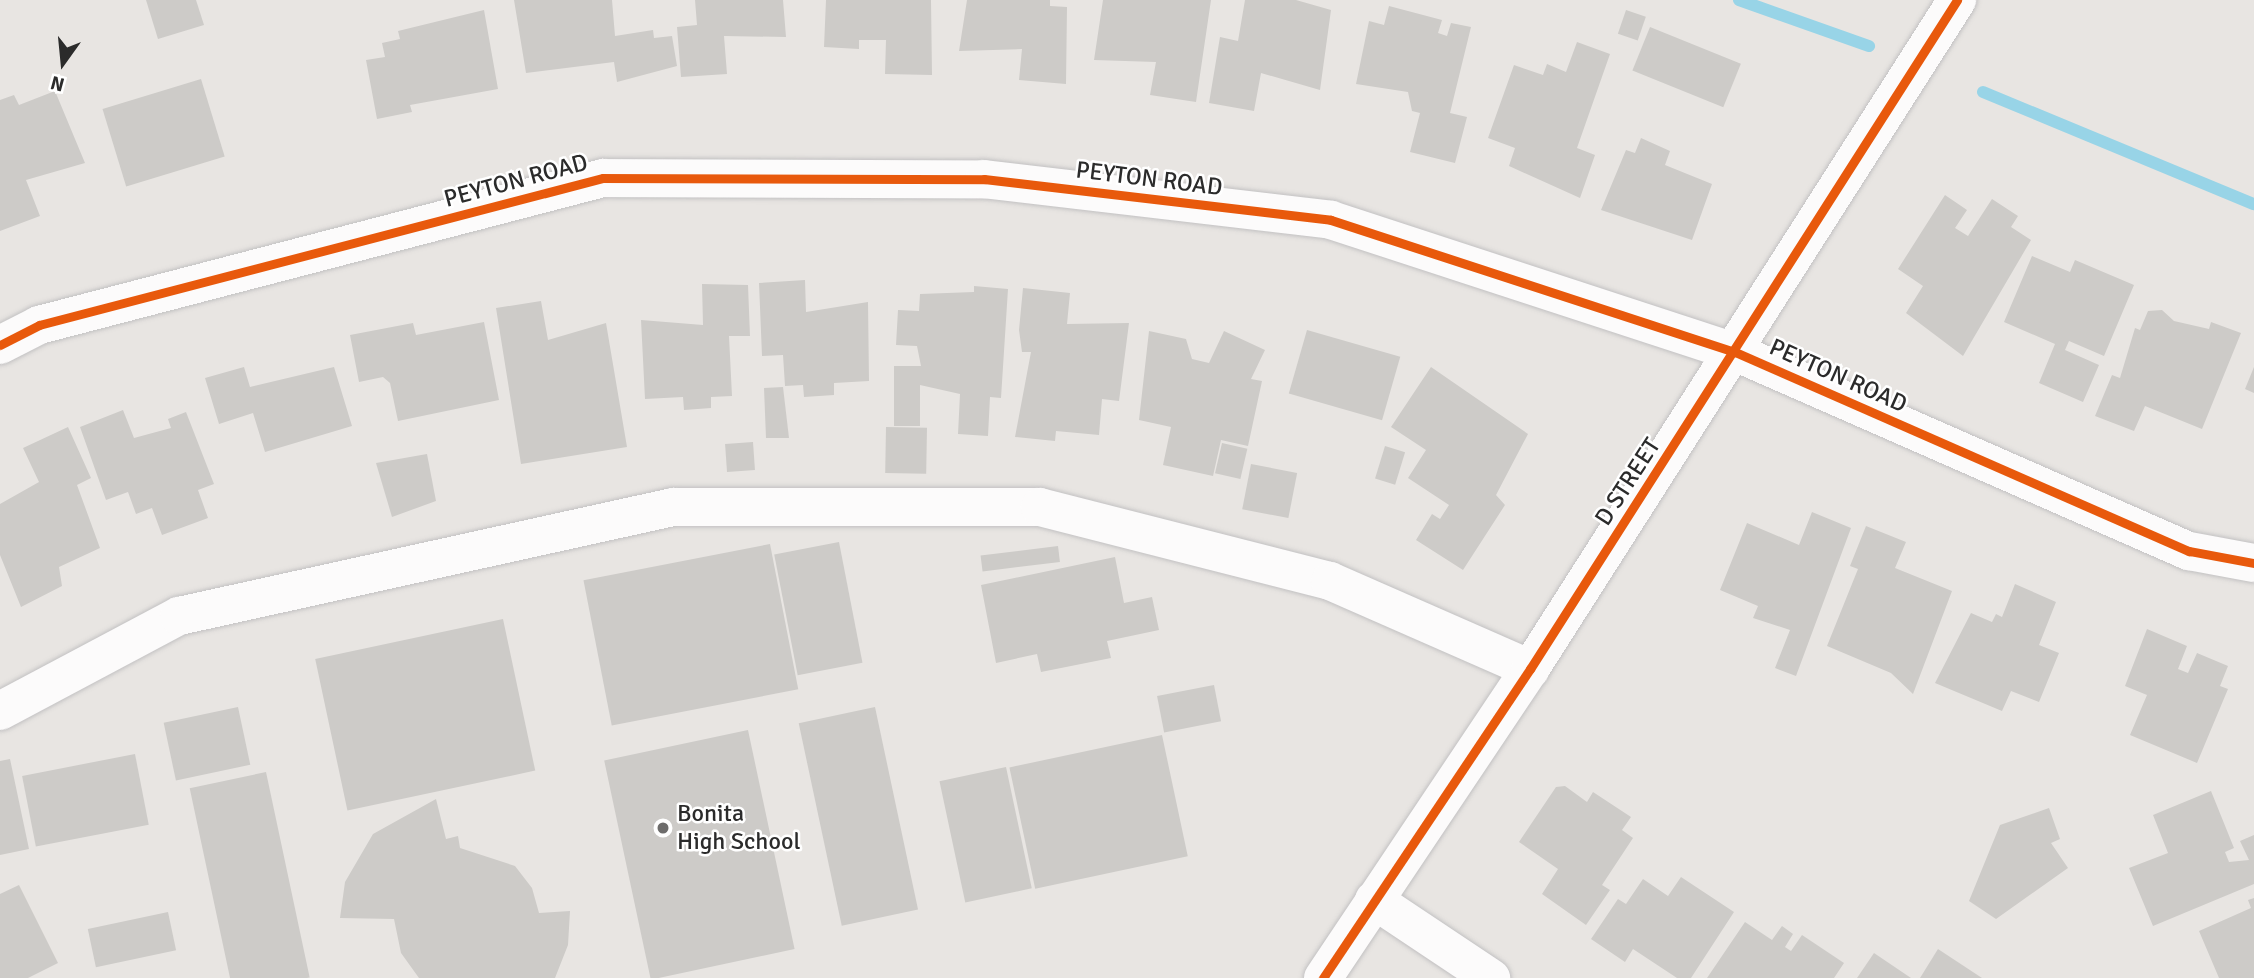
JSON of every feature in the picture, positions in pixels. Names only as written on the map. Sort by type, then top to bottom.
[{"type":"street","name":"D STREET","points":[[1323,978],[1530,669],[1735,352],[1957,0]]},
{"type":"street","name":"PEYTON ROAD","points":[[0,345],[39,325],[603,178],[984,179],[1331,220],[1735,352],[2189,551],[2254,563]]},
{"type":"street","points":[[0,711],[179,616],[673,507],[1040,507],[1330,581],[1530,669]]},
{"type":"street","points":[[1374,900],[1491,978]]},
{"type":"building","points":[[146,0],[196,0],[204,25],[158,39]]},
{"type":"building","points":[[514,0],[612,0],[615,36],[653,30],[654,38],[672,36],[677,66],[617,82],[614,62],[526,73]]},
{"type":"building","points":[[695,0],[783,0],[786,37],[724,36],[727,74],[681,77],[677,27],[697,25]]},
{"type":"building","points":[[826,0],[931,0],[932,75],[885,74],[886,40],[859,40],[859,49],[824,47]]},
{"type":"building","points":[[967,0],[1050,0],[1050,6],[1067,7],[1066,84],[1019,80],[1022,49],[959,51]]},
{"type":"building","points":[[1103,0],[1211,0],[1196,102],[1150,95],[1156,62],[1094,60]]},
{"type":"building","points":[[1245,0],[1296,0],[1331,10],[1320,90],[1261,73],[1254,111],[1209,103],[1220,37],[1238,41]]},
{"type":"building","points":[[1389,6],[1442,20],[1438,33],[1447,36],[1451,23],[1471,27],[1450,113],[1467,117],[1455,163],[1410,152],[1420,113],[1412,111],[1408,92],[1356,84],[1369,21],[1384,25]]},
{"type":"building","points":[[484,10],[498,89],[410,105],[412,112],[377,119],[366,60],[385,57],[382,43],[400,39],[398,31]]},
{"type":"building","points":[[1626,10],[1646,17],[1638,40],[1618,34]]},
{"type":"building","points":[[1650,27],[1741,64],[1723,107],[1632,71]]},
{"type":"building","points":[[1577,42],[1610,54],[1577,148],[1595,155],[1580,198],[1509,166],[1515,148],[1488,138],[1514,65],[1543,75],[1547,64],[1566,72]]},
{"type":"building","points":[[201,79],[225,156],[126,187],[103,109]]},
{"type":"building","points":[[55,91],[85,163],[26,180],[40,216],[0,231],[0,100],[14,95],[19,105]]},
{"type":"building","points":[[1641,138],[1670,151],[1665,165],[1712,184],[1692,240],[1601,210],[1626,150],[1635,153]]},
{"type":"building","points":[[1945,195],[1967,210],[1955,228],[1968,236],[1992,199],[2018,216],[2011,227],[2031,240],[1963,356],[1906,313],[1923,286],[1898,269]]},
{"type":"building","points":[[2032,256],[2070,272],[2075,260],[2134,285],[2104,356],[2069,341],[2065,350],[2099,365],[2083,402],[2039,383],[2055,344],[2004,322]]},
{"type":"building","points":[[805,280],[806,312],[868,302],[869,381],[834,383],[834,395],[804,397],[803,385],[785,386],[783,355],[762,356],[759,283]]},
{"type":"building","points":[[702,284],[748,285],[750,336],[729,336],[732,396],[711,397],[711,408],[684,410],[683,397],[645,399],[641,320],[703,325]]},
{"type":"building","points":[[974,286],[1008,289],[1001,398],[990,397],[988,436],[958,434],[960,394],[920,385],[920,426],[894,426],[894,366],[921,366],[917,346],[896,345],[898,310],[919,311],[920,294],[974,292]]},
{"type":"building","points":[[1023,288],[1070,293],[1067,324],[1129,323],[1119,401],[1102,399],[1099,435],[1056,431],[1055,441],[1015,437],[1031,352],[1022,352],[1019,330]]},
{"type":"building","points":[[541,301],[548,340],[606,323],[627,447],[521,464],[496,308]]},
{"type":"building","points":[[2162,310],[2174,321],[2209,329],[2211,322],[2241,333],[2202,429],[2145,406],[2134,431],[2095,416],[2112,375],[2120,378],[2135,328],[2140,330],[2148,311]]},
{"type":"building","points":[[484,322],[499,400],[398,421],[390,383],[383,377],[359,382],[350,335],[413,323],[416,335]]},
{"type":"building","points":[[1307,330],[1400,357],[1382,420],[1289,393]]},
{"type":"building","points":[[1149,331],[1186,339],[1192,359],[1209,363],[1224,331],[1265,350],[1251,379],[1262,381],[1248,446],[1221,440],[1213,476],[1163,465],[1171,427],[1139,420]]},
{"type":"building","points":[[244,367],[250,387],[334,367],[352,426],[265,452],[253,413],[219,424],[205,378]]},
{"type":"building","points":[[1431,367],[1528,434],[1496,495],[1505,505],[1463,570],[1416,540],[1432,514],[1440,519],[1449,505],[1408,478],[1426,450],[1391,427]]},
{"type":"building","points":[[2254,367],[2254,393],[2245,389]]},
{"type":"building","points":[[783,387],[789,438],[766,438],[764,388]]},
{"type":"building","points":[[123,410],[134,438],[171,428],[168,419],[186,412],[214,484],[198,490],[208,518],[162,535],[152,508],[136,514],[128,492],[106,500],[80,427]]},
{"type":"building","points":[[68,427],[91,478],[77,485],[100,548],[59,567],[62,586],[21,607],[0,555],[0,504],[39,482],[23,448]]},
{"type":"building","points":[[886,427],[927,428],[926,474],[885,473]]},
{"type":"building","points":[[753,442],[755,470],[727,472],[725,444]]},
{"type":"building","points":[[1222,443],[1247,449],[1240,479],[1215,473]]},
{"type":"building","points":[[1385,446],[1405,452],[1395,485],[1375,479]]},
{"type":"building","points":[[427,454],[436,501],[392,517],[376,463]]},
{"type":"building","points":[[1251,464],[1297,473],[1288,518],[1242,509]]},
{"type":"building","points":[[1812,512],[1851,528],[1796,676],[1775,668],[1790,630],[1753,618],[1758,606],[1720,590],[1747,523],[1799,545]]},
{"type":"building","points":[[1866,526],[1906,542],[1895,568],[1952,591],[1913,694],[1891,673],[1827,646],[1858,569],[1850,566]]},
{"type":"building","points":[[839,542],[862,663],[798,675],[774,555]]},
{"type":"building","points":[[770,544],[798,689],[612,726],[583,580]]},
{"type":"building","points":[[1058,546],[1060,562],[983,571],[981,556]]},
{"type":"building","points":[[1115,557],[1124,603],[1152,597],[1159,630],[1107,641],[1111,658],[1041,672],[1037,654],[996,663],[981,585]]},
{"type":"building","points":[[2015,584],[2056,602],[2039,645],[2059,653],[2039,702],[2011,691],[2002,711],[1935,683],[1971,613],[1992,622],[1996,614],[2002,617]]},
{"type":"building","points":[[503,619],[535,771],[347,811],[315,659]]},
{"type":"building","points":[[2147,629],[2187,646],[2178,669],[2188,673],[2197,653],[2228,666],[2220,686],[2228,689],[2197,763],[2130,735],[2147,695],[2125,686]]},
{"type":"building","points":[[1214,685],[1221,721],[1164,732],[1157,696]]},
{"type":"building","points":[[238,707],[250,765],[176,781],[164,723]]},
{"type":"building","points":[[875,707],[918,909],[842,926],[799,723]]},
{"type":"building","points":[[748,730],[795,949],[650,978],[604,761]]},
{"type":"building","points":[[1162,735],[1188,856],[1035,889],[1009,767]]},
{"type":"building","points":[[135,754],[149,825],[36,847],[22,776]]},
{"type":"building","points":[[10,759],[29,849],[0,855],[0,761]]},
{"type":"building","points":[[1006,767],[1032,888],[965,902],[939,781]]},
{"type":"building","points":[[266,772],[310,977],[230,978],[190,788]]},
{"type":"building","points":[[1565,786],[1587,802],[1593,792],[1631,817],[1622,830],[1633,838],[1602,885],[1610,890],[1586,925],[1542,894],[1558,869],[1519,842],[1556,787]]},
{"type":"building","points":[[2211,791],[2234,848],[2225,852],[2229,862],[2249,860],[2240,841],[2254,835],[2254,884],[2153,926],[2129,868],[2168,853],[2153,815]]},
{"type":"building","points":[[436,799],[446,839],[458,836],[460,848],[515,866],[532,888],[539,913],[570,911],[568,945],[555,978],[419,978],[401,953],[394,919],[340,918],[345,882],[373,834]]},
{"type":"building","points":[[2049,808],[2060,839],[2051,843],[2068,868],[1996,919],[1969,901],[2000,825]]},
{"type":"building","points":[[1681,877],[1734,912],[1691,978],[1677,978],[1633,949],[1625,962],[1591,939],[1618,899],[1626,904],[1643,879],[1668,896]]},
{"type":"building","points":[[19,885],[58,963],[28,978],[0,978],[0,894]]},
{"type":"building","points":[[2254,898],[2254,978],[2219,978],[2199,931],[2251,908],[2248,900]]},
{"type":"building","points":[[168,912],[176,950],[96,967],[88,929]]},
{"type":"building","points":[[1745,922],[1772,940],[1782,926],[1793,934],[1785,947],[1791,951],[1802,935],[1844,963],[1834,978],[1707,978]]},
{"type":"building","points":[[1938,949],[1982,978],[1920,978]]},
{"type":"building","points":[[1874,953],[1911,978],[1857,978]]},
{"type":"waterway","points":[[1739,0],[1869,46]]},
{"type":"waterway","points":[[1983,92],[2254,204]]},
{"type":"cycle path","points":[[1323,978],[1530,669],[1957,0]]},
{"type":"cycle path","points":[[0,345],[39,325],[603,178],[984,179],[1331,220],[1735,352],[2189,551],[2254,563]]},
{"type":"place","name":"Bonita High School","points":[[663,828]]}]
